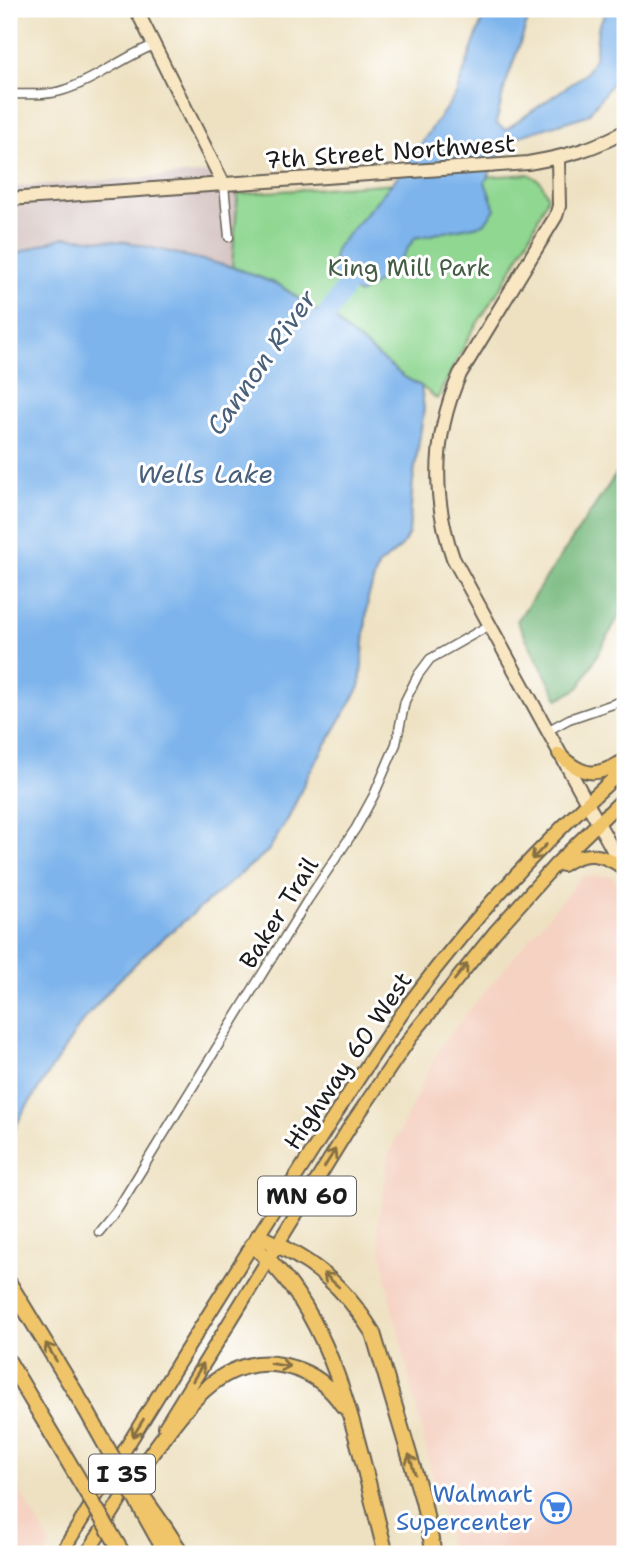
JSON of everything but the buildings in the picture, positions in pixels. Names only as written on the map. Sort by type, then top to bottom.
[{"type":"highway","points":[[255,1240],[277,1244],[309,1261],[342,1290],[373,1334],[423,1501],[434,1554]]},
{"type":"highway","points":[[255,1240],[286,1278],[327,1348],[342,1387],[386,1554]]},
{"type":"highway","points":[[9,1283],[161,1533],[182,1554]]},
{"type":"highway","name":"I 35","points":[[9,1362],[122,1554]]},
{"type":"highway","points":[[137,1472],[212,1381],[246,1366],[265,1363],[285,1365],[319,1380],[334,1393],[352,1427]]},
{"type":"highway","points":[[62,1451],[111,1554]]},
{"type":"highway","points":[[161,1533],[167,1554]]},
{"type":"main road","points":[[559,754],[573,767],[587,773],[601,772],[625,760]]},
{"type":"main road","name":"Highway 60 West","points":[[61,1554],[255,1240],[390,1031],[427,980],[489,906],[586,803],[625,768]]},
{"type":"main road","name":"Highway 60 West","points":[[88,1553],[349,1128],[413,1034],[459,975],[542,879],[625,797]]},
{"type":"main road","points":[[542,879],[586,854],[608,858],[624,868]]},
{"type":"street","points":[[136,9],[224,185],[229,237]]},
{"type":"street","points":[[9,94],[45,94],[64,90],[134,52],[154,45]]},
{"type":"street","name":"7th Street Northwest","points":[[9,199],[505,165],[558,158],[587,149],[625,131]]},
{"type":"street","points":[[558,158],[559,206],[556,216],[460,374],[449,400],[438,453],[437,479],[443,531],[453,558],[488,626],[624,868]]},
{"type":"street","name":"Baker Trail","points":[[99,1231],[131,1189],[307,901],[356,828],[396,744],[405,701],[418,675],[430,659],[488,626]]},
{"type":"street","points":[[547,731],[569,719],[625,700]]},
{"type":"shaded area","points":[[210,173],[238,194],[232,267],[9,323],[9,187]]},
{"type":"shaded area","points":[[582,876],[613,876],[625,898],[625,1554],[451,1554],[390,1299],[377,1229],[389,1154],[441,1044]]},
{"type":"shaded area","points":[[9,1471],[51,1545],[45,1554],[9,1554]]},
{"type":"green space","name":"King Mill Park","points":[[529,174],[541,182],[548,197],[508,276],[471,333],[437,399],[404,377],[341,326],[331,313],[315,310],[279,285],[232,267],[238,194]]},
{"type":"green space","points":[[625,461],[625,605],[579,688],[558,699],[517,621]]},
{"type":"water","points":[[486,9],[532,9],[505,86],[496,123],[505,130],[585,74],[595,58],[598,28],[607,9],[625,9],[625,66],[588,115],[507,140],[485,182],[495,209],[484,224],[415,238],[390,274],[359,294],[331,277],[336,248],[399,175],[456,94]]},
{"type":"water","name":"Wells Lake","points":[[64,237],[128,242],[232,267],[279,285],[315,310],[331,313],[341,326],[404,377],[421,386],[424,409],[413,481],[409,533],[402,546],[378,566],[368,598],[360,687],[309,773],[289,817],[268,851],[147,952],[112,987],[82,1022],[22,1114],[9,1141],[9,256]]},
{"type":"waterway","name":"Cannon River","points":[[315,334],[347,285],[365,266]]},
{"type":"place","name":"Walmart Supercenter","points":[[556,1508]]}]
